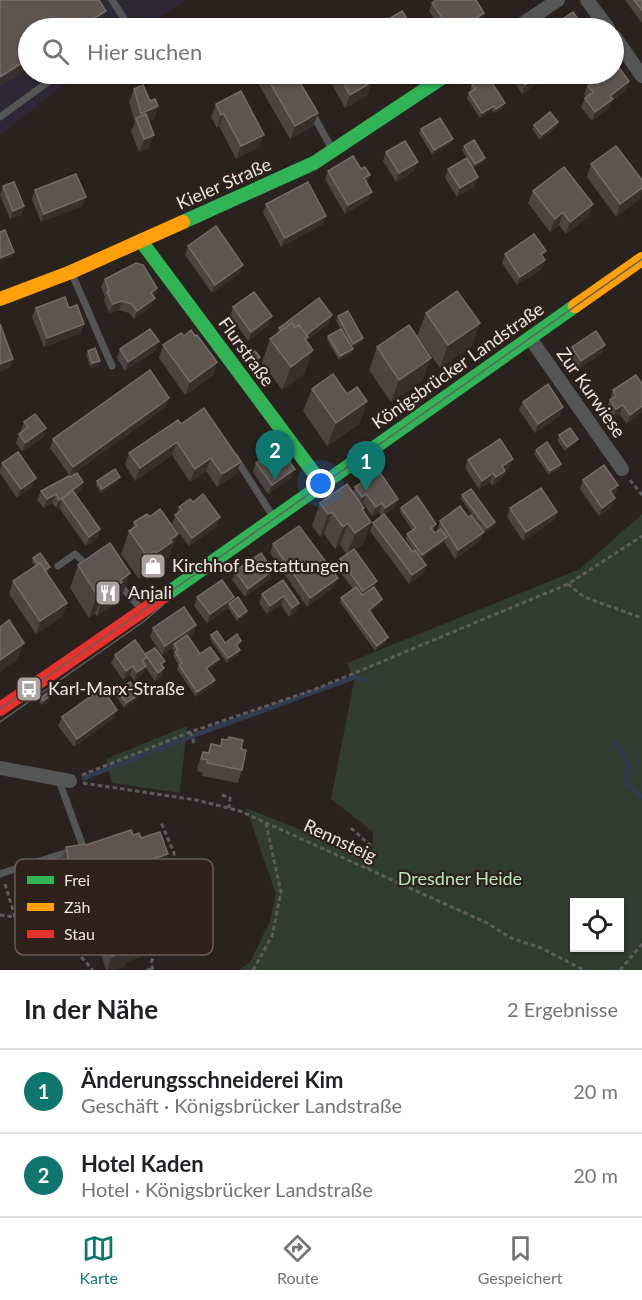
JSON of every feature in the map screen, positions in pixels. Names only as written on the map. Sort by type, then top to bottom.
[{"type":"street","points":[[531,18],[558,0]]},
{"type":"street","points":[[587,0],[600,18]]},
{"type":"street","points":[[624,50],[642,76]]},
{"type":"street","name":"Kieler Straße","points":[[0,299],[71,272],[314,163],[433,84]]},
{"type":"street","name":"Flurstraße","points":[[141,241],[322,484]]},
{"type":"street","name":"Königsbrücker Landstraße","points":[[0,709],[642,259]]},
{"type":"street","name":"Zur Kurwiese","points":[[530,338],[622,469]]},
{"type":"street","points":[[0,768],[69,778]]},
{"type":"lane","points":[[112,0],[124,18]]},
{"type":"lane","points":[[0,117],[45,84]]},
{"type":"lane","points":[[307,102],[333,151]]},
{"type":"lane","points":[[71,272],[112,366]]},
{"type":"lane","points":[[229,449],[274,518]]},
{"type":"lane","points":[[58,566],[75,554],[85,563],[100,559]]},
{"type":"lane","points":[[111,574],[142,610]]},
{"type":"lane","points":[[47,859],[83,847],[69,778]]},
{"type":"path","points":[[622,469],[642,495]]},
{"type":"path","points":[[69,778],[316,689],[568,584],[642,536]]},
{"type":"path","points":[[568,584],[584,597],[642,618]]},
{"type":"path","points":[[191,735],[194,743]]},
{"type":"path","name":"Rennsteig","points":[[69,778],[229,808],[266,822],[487,923],[511,938],[541,948],[584,970]]},
{"type":"path","points":[[222,795],[230,798],[229,808]]},
{"type":"path","points":[[161,822],[174,853],[174,859]]},
{"type":"path","points":[[253,970],[272,936],[281,892],[266,822]]},
{"type":"path","points":[[351,828],[370,845],[368,869]]},
{"type":"path","points":[[0,915],[15,917],[1,874]]},
{"type":"path","points":[[620,970],[642,944]]},
{"type":"path","points":[[79,955],[93,970]]},
{"type":"path","points":[[147,970],[153,969]]},
{"type":"shaded area","points":[[0,0],[186,0],[158,18],[18,18],[18,84],[64,84],[0,135]]},
{"type":"green space","name":"Dresdner Heide","points":[[642,514],[642,970],[239,970],[250,962],[270,921],[276,894],[246,808],[372,858],[373,832],[331,799],[354,681],[347,663],[580,569]]},
{"type":"green space","points":[[187,726],[180,793],[112,783],[106,759]]},
{"type":"building","points":[[0,0],[99,0],[106,11],[94,18],[18,18],[18,65],[0,77]]},
{"type":"building","points":[[436,0],[476,0],[484,13],[476,18],[442,18],[432,3]]},
{"type":"building","points":[[634,0],[642,0],[642,10]]},
{"type":"building","points":[[402,11],[407,18],[390,18]]},
{"type":"building","points":[[573,12],[577,18],[564,18]]},
{"type":"building","points":[[624,74],[629,81],[610,96],[613,99],[595,112],[585,98],[593,92],[588,86],[590,84],[624,84]]},
{"type":"building","points":[[271,84],[301,84],[318,113],[295,126]]},
{"type":"building","points":[[344,84],[369,84],[350,95]]},
{"type":"building","points":[[493,84],[505,103],[496,109],[494,106],[482,113],[469,93],[475,89],[472,85]]},
{"type":"building","points":[[143,85],[150,101],[155,99],[158,106],[141,114],[134,89]]},
{"type":"building","points":[[241,91],[264,135],[241,146],[216,104]]},
{"type":"building","points":[[550,112],[558,122],[542,135],[534,125]]},
{"type":"building","points":[[146,114],[154,135],[144,139],[136,118]]},
{"type":"building","points":[[440,118],[453,139],[434,150],[421,129]]},
{"type":"building","points":[[474,140],[485,158],[475,164],[464,146]]},
{"type":"building","points":[[405,141],[418,162],[399,173],[386,152]]},
{"type":"building","points":[[616,146],[642,180],[642,188],[620,204],[591,164]]},
{"type":"building","points":[[353,156],[361,169],[365,167],[370,175],[364,178],[372,192],[348,205],[328,171]]},
{"type":"building","points":[[467,158],[478,177],[460,188],[448,169]]},
{"type":"building","points":[[564,167],[593,204],[570,222],[563,212],[555,219],[533,191]]},
{"type":"building","points":[[76,174],[86,197],[44,214],[35,190]]},
{"type":"building","points":[[14,182],[24,206],[13,211],[3,186]]},
{"type":"building","points":[[308,182],[326,216],[285,238],[266,204]]},
{"type":"building","points":[[216,226],[243,265],[215,285],[188,246]]},
{"type":"building","points":[[5,230],[14,252],[0,258],[0,232]]},
{"type":"building","points":[[534,234],[546,251],[541,254],[545,260],[520,277],[505,254]]},
{"type":"building","points":[[136,263],[143,265],[157,288],[151,293],[155,298],[137,311],[132,304],[122,301],[113,304],[107,292],[109,291],[105,279]]},
{"type":"building","points":[[457,291],[480,323],[448,345],[426,313]]},
{"type":"building","points":[[254,292],[272,316],[251,332],[233,307]]},
{"type":"building","points":[[65,297],[69,308],[77,305],[84,324],[47,338],[36,308]]},
{"type":"building","points":[[319,298],[332,315],[306,335],[299,325],[295,328],[292,323],[282,331],[279,328]]},
{"type":"building","points":[[348,311],[363,338],[353,344],[338,316]]},
{"type":"building","points":[[292,323],[295,328],[299,325],[308,337],[305,339],[313,350],[291,367],[270,339]]},
{"type":"building","points":[[0,324],[13,359],[0,364]]},
{"type":"building","points":[[409,325],[431,358],[399,380],[377,347]]},
{"type":"building","points":[[150,329],[159,341],[128,362],[120,349]]},
{"type":"building","points":[[341,329],[353,349],[340,356],[328,336]]},
{"type":"building","points":[[191,330],[217,362],[190,382],[163,345],[181,333],[184,336]]},
{"type":"building","points":[[596,331],[605,345],[581,361],[572,347]]},
{"type":"building","points":[[95,348],[100,361],[92,363],[88,351]]},
{"type":"building","points":[[255,351],[260,357],[254,361],[249,355]]},
{"type":"building","points":[[150,370],[169,398],[73,467],[53,439]]},
{"type":"building","points":[[333,374],[347,394],[357,387],[367,401],[336,423],[312,389]]},
{"type":"building","points":[[636,375],[642,384],[642,406],[630,415],[623,405],[616,409],[610,400],[616,396],[613,390]]},
{"type":"building","points":[[548,384],[563,407],[538,424],[523,402]]},
{"type":"building","points":[[204,408],[241,462],[222,474],[211,458],[195,469],[177,442],[140,468],[129,453],[178,420],[181,424]]},
{"type":"building","points":[[35,414],[46,428],[25,443],[19,434],[28,427],[24,422]]},
{"type":"building","points":[[570,428],[578,439],[567,447],[559,435]]},
{"type":"building","points":[[500,439],[513,459],[502,466],[505,471],[496,477],[493,473],[482,481],[468,460]]},
{"type":"building","points":[[547,442],[561,464],[550,471],[536,450]]},
{"type":"building","points":[[279,447],[295,469],[272,485],[256,463]]},
{"type":"building","points":[[18,452],[36,478],[21,489],[2,463]]},
{"type":"building","points":[[604,465],[618,485],[610,491],[615,498],[602,508],[583,480]]},
{"type":"building","points":[[115,469],[120,477],[102,489],[97,481]]},
{"type":"building","points":[[379,471],[398,499],[385,508],[382,503],[376,507],[366,494],[362,497],[355,487]]},
{"type":"building","points":[[77,473],[83,482],[59,500],[56,494],[47,499],[41,491],[69,476]]},
{"type":"building","points":[[347,484],[371,522],[355,533],[348,523],[343,527],[332,512],[328,514],[320,503]]},
{"type":"building","points":[[541,488],[557,512],[526,532],[510,508]]},
{"type":"building","points":[[471,489],[495,522],[487,528],[462,495]]},
{"type":"building","points":[[73,491],[100,529],[89,537],[62,499]]},
{"type":"building","points":[[203,494],[220,517],[192,538],[175,515],[182,510],[179,507],[190,499],[193,502]]},
{"type":"building","points":[[417,496],[436,524],[431,528],[435,533],[441,529],[447,537],[422,555],[407,534],[416,528],[401,508]]},
{"type":"building","points":[[460,506],[468,517],[471,515],[484,532],[458,550],[440,521]]},
{"type":"building","points":[[160,509],[178,534],[170,540],[172,542],[147,556],[129,531],[137,526],[134,522],[147,514],[149,517]]},
{"type":"building","points":[[384,514],[426,565],[412,575],[373,523]]},
{"type":"building","points":[[299,526],[338,578],[310,598],[273,544]]},
{"type":"building","points":[[110,543],[130,573],[121,580],[122,582],[105,593],[104,591],[97,595],[78,565]]},
{"type":"building","points":[[354,549],[377,581],[363,591],[340,559]]},
{"type":"building","points":[[40,553],[50,567],[45,570],[33,558]]},
{"type":"building","points":[[261,553],[273,570],[248,589],[235,571]]},
{"type":"building","points":[[40,563],[67,603],[40,621],[13,581]]},
{"type":"building","points":[[222,580],[234,597],[210,614],[197,597]]},
{"type":"building","points":[[283,580],[299,603],[292,608],[284,596],[270,606],[262,594]]},
{"type":"building","points":[[356,587],[362,595],[374,587],[382,599],[369,610],[388,637],[377,646],[341,598]]},
{"type":"building","points":[[238,597],[247,611],[239,617],[229,604]]},
{"type":"building","points":[[184,607],[196,625],[165,646],[153,628]]},
{"type":"building","points":[[9,620],[24,643],[0,660],[0,627]]},
{"type":"building","points":[[217,631],[225,643],[237,634],[241,641],[236,645],[240,650],[228,658],[211,635]]},
{"type":"building","points":[[187,635],[199,652],[198,655],[210,647],[219,659],[206,668],[215,680],[197,692],[179,665],[182,663],[175,652],[178,650],[174,644]]},
{"type":"building","points":[[135,640],[147,657],[142,660],[146,666],[137,672],[133,666],[126,671],[115,655]]},
{"type":"building","points":[[155,648],[165,661],[161,664],[164,668],[158,673],[145,654]]},
{"type":"building","points":[[130,682],[138,695],[126,703],[117,691]]},
{"type":"building","points":[[102,688],[117,710],[77,739],[62,717]]},
{"type":"building","points":[[48,692],[51,695],[43,701],[41,698]]},
{"type":"building","points":[[229,737],[243,740],[241,749],[246,750],[242,770],[207,763],[208,760],[201,759],[203,752],[209,753],[211,744],[221,746],[222,739],[228,740]]},
{"type":"building","points":[[131,830],[133,835],[139,833],[141,838],[160,832],[168,854],[152,859],[68,859],[66,847],[86,845]]},
{"type":"waterway","points":[[84,778],[355,677],[364,680]]},
{"type":"waterway","points":[[616,744],[629,765],[625,782],[642,797]]},
{"type":"tram line","points":[[0,709],[642,259]]},
{"type":"tram line","points":[[0,722],[143,622],[163,605]]},
{"type":"traffic: fast","points":[[183,222],[314,163],[433,84]]},
{"type":"traffic: fast","points":[[141,241],[322,484]]},
{"type":"traffic: fast","points":[[164,596],[575,306]]},
{"type":"traffic: slow","points":[[0,299],[71,272],[183,222]]},
{"type":"traffic: slow","points":[[575,306],[642,259]]},
{"type":"traffic: jam","points":[[0,709],[164,596]]},
{"type":"place","name":"Hotel Kaden","points":[[275,480]]},
{"type":"place","name":"Änderungsschneiderei Kim","points":[[366,491]]},
{"type":"place","name":"Kirchhof Bestattungen","points":[[153,566]]},
{"type":"place","name":"Anjali","points":[[108,593]]},
{"type":"place","name":"Karl-Marx-Straße","points":[[29,689]]}]
